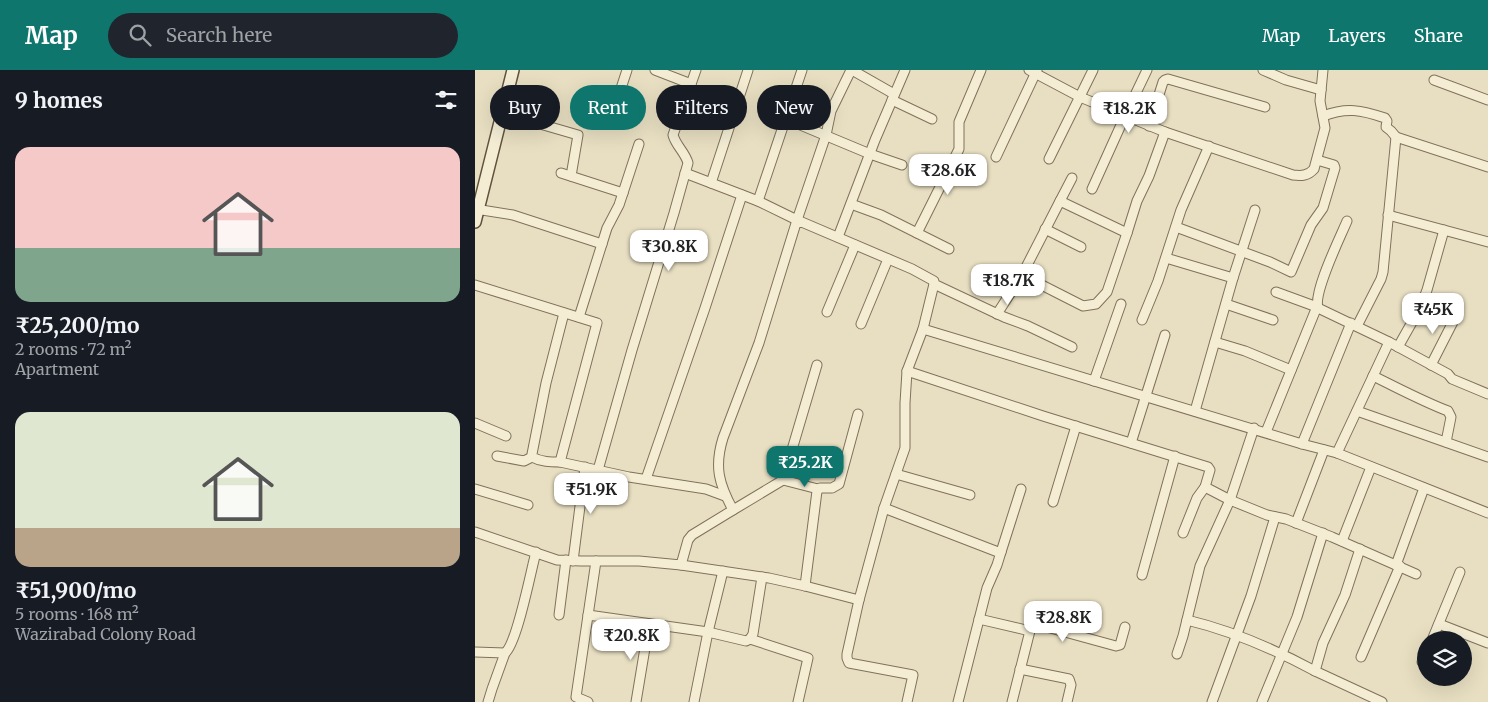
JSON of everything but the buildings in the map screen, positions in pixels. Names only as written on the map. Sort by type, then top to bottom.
[{"type":"street","points":[[509,85],[513,70]]},
{"type":"street","points":[[622,85],[627,70]]},
{"type":"street","points":[[655,70],[691,84]]},
{"type":"street","points":[[598,470],[632,350],[675,213],[688,163],[675,142],[673,135],[696,70]]},
{"type":"street","points":[[711,183],[748,70]]},
{"type":"street","points":[[797,85],[802,70]]},
{"type":"street","points":[[733,510],[725,496],[718,469],[718,453],[759,344],[797,220],[826,135],[831,111],[852,70],[893,97],[932,119]]},
{"type":"street","points":[[838,237],[905,70]]},
{"type":"street","points":[[917,233],[959,149],[959,122],[981,70]]},
{"type":"street","points":[[1049,159],[1093,70]]},
{"type":"street","points":[[1092,189],[1147,70]]},
{"type":"street","points":[[1263,70],[1286,80],[1321,90]]},
{"type":"street","points":[[996,157],[1034,71],[1079,97],[1149,126],[1300,176],[1312,172],[1314,169],[1325,128],[1320,101],[1323,70]]},
{"type":"street","points":[[1149,126],[1163,82],[1168,79],[1265,107]]},
{"type":"street","points":[[1434,80],[1488,100]]},
{"type":"street","points":[[1323,116],[1347,110],[1366,112],[1385,118],[1387,121],[1386,127],[1396,137],[1488,167]]},
{"type":"street","points":[[475,222],[498,130]]},
{"type":"street","points":[[560,130],[578,135],[571,176]]},
{"type":"street","points":[[758,201],[782,130]]},
{"type":"street","points":[[814,130],[870,154],[902,165]]},
{"type":"street","points":[[1022,275],[1083,306],[1096,304],[1107,292],[1137,201],[1149,176],[1165,132]]},
{"type":"street","points":[[1302,444],[1354,325],[1381,279],[1396,137]]},
{"type":"street","points":[[579,317],[607,228],[619,205],[639,144]]},
{"type":"street","points":[[1142,320],[1159,281],[1181,210],[1209,146]]},
{"type":"street","points":[[1176,227],[1291,272],[1311,225],[1323,208],[1335,168],[1334,165],[1317,160]]},
{"type":"street","points":[[561,173],[623,193]]},
{"type":"street","points":[[685,173],[758,201],[797,220],[888,258],[929,278],[934,284],[1072,347]]},
{"type":"street","points":[[997,314],[1022,275],[1072,178]]},
{"type":"street","points":[[646,479],[742,195]]},
{"type":"street","points":[[1060,201],[1127,233]]},
{"type":"street","points":[[851,204],[881,215],[949,249]]},
{"type":"street","points":[[477,210],[513,215],[602,244]]},
{"type":"street","points":[[1195,411],[1233,278],[1255,210]]},
{"type":"street","points":[[1388,215],[1488,242]]},
{"type":"street","points":[[1266,432],[1317,308],[1317,300],[1325,272],[1347,221]]},
{"type":"street","points":[[1045,229],[1081,248]]},
{"type":"street","points":[[1398,347],[1420,308],[1444,230]]},
{"type":"street","points":[[827,312],[855,244]]},
{"type":"street","points":[[861,324],[888,258]]},
{"type":"street","points":[[1166,258],[1233,278]]},
{"type":"street","points":[[907,702],[913,675],[849,662],[847,658],[859,600],[884,508],[905,448],[907,371],[923,329],[934,284]]},
{"type":"street","points":[[475,285],[597,323],[560,462]]},
{"type":"street","points":[[1276,292],[1317,307],[1389,342],[1448,374],[1452,379],[1488,394]]},
{"type":"street","points":[[1094,381],[1121,304]]},
{"type":"street","points":[[1226,304],[1273,320]]},
{"type":"street","points":[[532,457],[546,383],[564,312]]},
{"type":"street","points":[[1431,365],[1456,316]]},
{"type":"street","points":[[923,329],[1337,453],[1488,513]]},
{"type":"street","points":[[1131,443],[1165,335]]},
{"type":"street","points":[[1215,342],[1291,370]]},
{"type":"street","points":[[1337,453],[1389,342]]},
{"type":"street","points":[[681,565],[688,540],[692,535],[783,480],[817,365]]},
{"type":"street","points":[[907,371],[1209,467],[1210,470],[1205,487],[1197,498],[1183,533]]},
{"type":"street","points":[[1373,376],[1450,413],[1451,417],[1446,442]]},
{"type":"street","points":[[1357,411],[1488,457]]},
{"type":"street","points":[[783,480],[818,488],[832,488],[839,484],[858,414]]},
{"type":"street","points":[[475,423],[506,436]]},
{"type":"street","points":[[1053,502],[1076,426]]},
{"type":"street","points":[[1177,654],[1200,566],[1230,500],[1254,428]]},
{"type":"street","points":[[1296,523],[1324,450]]},
{"type":"street","points":[[497,456],[524,461],[532,457],[705,489],[725,496]]},
{"type":"street","points":[[1142,575],[1175,456]]},
{"type":"street","points":[[559,615],[585,467]]},
{"type":"street","points":[[1342,541],[1371,467]]},
{"type":"street","points":[[896,474],[970,495]]},
{"type":"street","points":[[1205,487],[1230,500],[1267,515],[1323,533],[1416,574]]},
{"type":"street","points":[[805,586],[818,488]]},
{"type":"street","points":[[1361,657],[1398,566],[1424,488]]},
{"type":"street","points":[[958,702],[987,588],[997,565],[1021,489]]},
{"type":"street","points":[[475,490],[528,504]]},
{"type":"street","points":[[884,508],[1001,552]]},
{"type":"street","points":[[1212,702],[1237,635],[1275,517]]},
{"type":"street","points":[[475,532],[557,560],[639,561],[681,565],[762,577],[859,600]]},
{"type":"street","points":[[1262,702],[1297,617],[1323,533]]},
{"type":"street","points":[[1315,671],[1323,643],[1345,595],[1361,549]]},
{"type":"street","points":[[489,702],[491,689],[517,628],[536,552]]},
{"type":"street","points":[[588,702],[576,697],[596,561]]},
{"type":"street","points":[[695,702],[708,632],[723,571]]},
{"type":"street","points":[[1436,631],[1460,572]]},
{"type":"street","points":[[588,615],[708,632],[746,641],[753,634],[762,577]]},
{"type":"street","points":[[979,619],[1030,630]]},
{"type":"street","points":[[1187,620],[1214,626],[1282,653],[1315,671],[1382,702]]},
{"type":"street","points":[[636,702],[649,624]]},
{"type":"street","points":[[1012,702],[1031,624],[1116,646],[1120,645],[1125,627]]},
{"type":"street","points":[[1439,624],[1488,643]]},
{"type":"street","points":[[750,638],[809,658],[798,702]]},
{"type":"street","points":[[475,652],[505,653]]},
{"type":"street","points":[[1020,669],[1069,679],[1071,685],[1067,702]]}]
